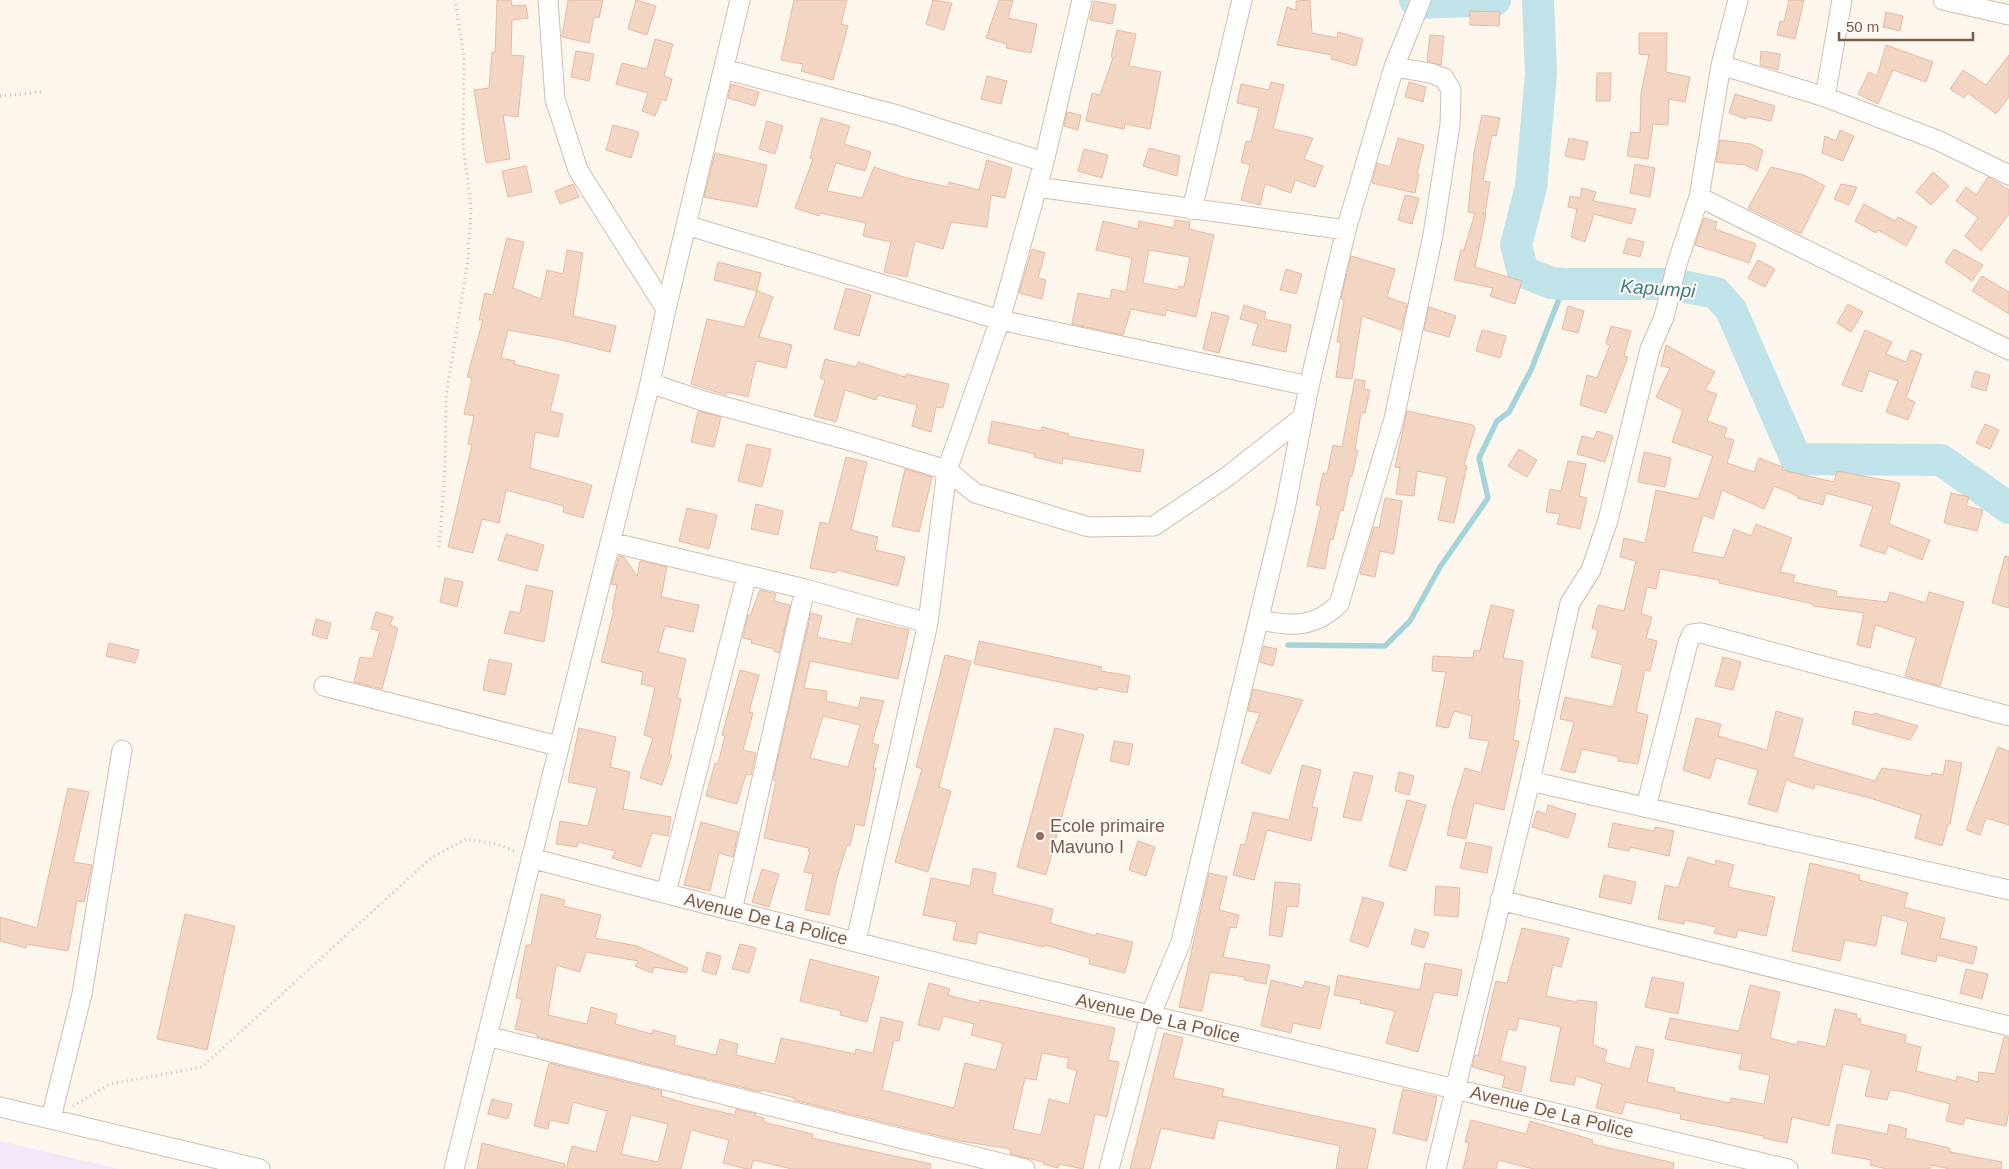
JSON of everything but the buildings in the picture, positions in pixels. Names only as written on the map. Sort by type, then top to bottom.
[{"type":"street","points":[[548,0],[555,99],[578,170],[666,309]]},
{"type":"street","points":[[454,1169],[650,383],[740,0]]},
{"type":"street","points":[[856,941],[928,623],[946,470],[1000,320],[1044,162],[1082,0]]},
{"type":"street","points":[[1192,210],[1242,0]]},
{"type":"street","points":[[1109,1169],[1150,1016],[1181,942],[1285,509],[1309,386],[1346,230],[1394,67],[1421,0]]},
{"type":"street","points":[[1436,1169],[1530,781],[1570,603],[1591,570],[1608,520],[1650,349],[1664,318],[1677,264],[1699,197],[1721,65],[1738,0]]},
{"type":"street","points":[[1825,97],[1842,0]]},
{"type":"street","points":[[1943,0],[2009,15]]},
{"type":"street","points":[[1721,65],[1825,97],[1937,140],[2009,174]]},
{"type":"street","points":[[1259,620],[1291,625],[1315,622],[1329,614],[1339,604],[1394,420],[1433,235],[1450,125],[1451,90],[1444,78],[1430,73],[1394,67]]},
{"type":"street","points":[[724,69],[897,115],[1044,162]]},
{"type":"street","points":[[1037,186],[1192,210],[1346,230]]},
{"type":"street","points":[[1699,197],[2009,350]]},
{"type":"street","points":[[686,225],[1000,320],[1309,386]]},
{"type":"street","points":[[650,383],[700,400],[844,439],[946,470],[975,493],[1089,527],[1154,526],[1228,476],[1303,417]]},
{"type":"street","points":[[610,542],[805,589],[928,623]]},
{"type":"street","points":[[666,893],[747,575]]},
{"type":"street","points":[[732,911],[805,589]]},
{"type":"street","points":[[1646,807],[1688,643],[1692,634],[1701,633],[2009,716]]},
{"type":"street","points":[[324,686],[558,746]]},
{"type":"street","points":[[51,1118],[82,994],[122,750]]},
{"type":"street","points":[[1530,781],[2009,890]]},
{"type":"street","name":"Avenue De La Police","points":[[531,858],[732,911],[1150,1016],[1788,1169]]},
{"type":"street","points":[[1500,900],[2009,1026]]},
{"type":"street","points":[[487,1036],[1025,1169]]},
{"type":"street","points":[[0,1107],[260,1169]]},
{"type":"path","points":[[439,547],[445,471],[446,396],[468,260],[471,208],[463,143],[464,56],[455,0]]},
{"type":"path","points":[[0,96],[42,92]]},
{"type":"path","points":[[51,1118],[110,1084],[202,1067],[432,858],[466,839],[496,844],[531,858]]},
{"type":"shaded area","points":[[0,1141],[119,1169],[0,1169]]},
{"type":"waterway","name":"Kapumpi","points":[[1415,0],[1420,3],[1495,0]]},
{"type":"waterway","name":"Kapumpi","points":[[1444,3],[1450,0]]},
{"type":"waterway","name":"Kapumpi","points":[[1538,0],[1541,74],[1531,187],[1516,245],[1523,272],[1551,283],[1672,284],[1716,293],[1731,310],[1796,459],[1941,460],[2009,508]]},
{"type":"waterway","points":[[1288,645],[1385,646],[1410,621],[1440,567],[1488,498],[1479,458],[1497,421],[1509,412],[1531,370],[1565,284]]},
{"type":"place","name":"Ecole primaire Mavuno I","points":[[1040,836]]}]
